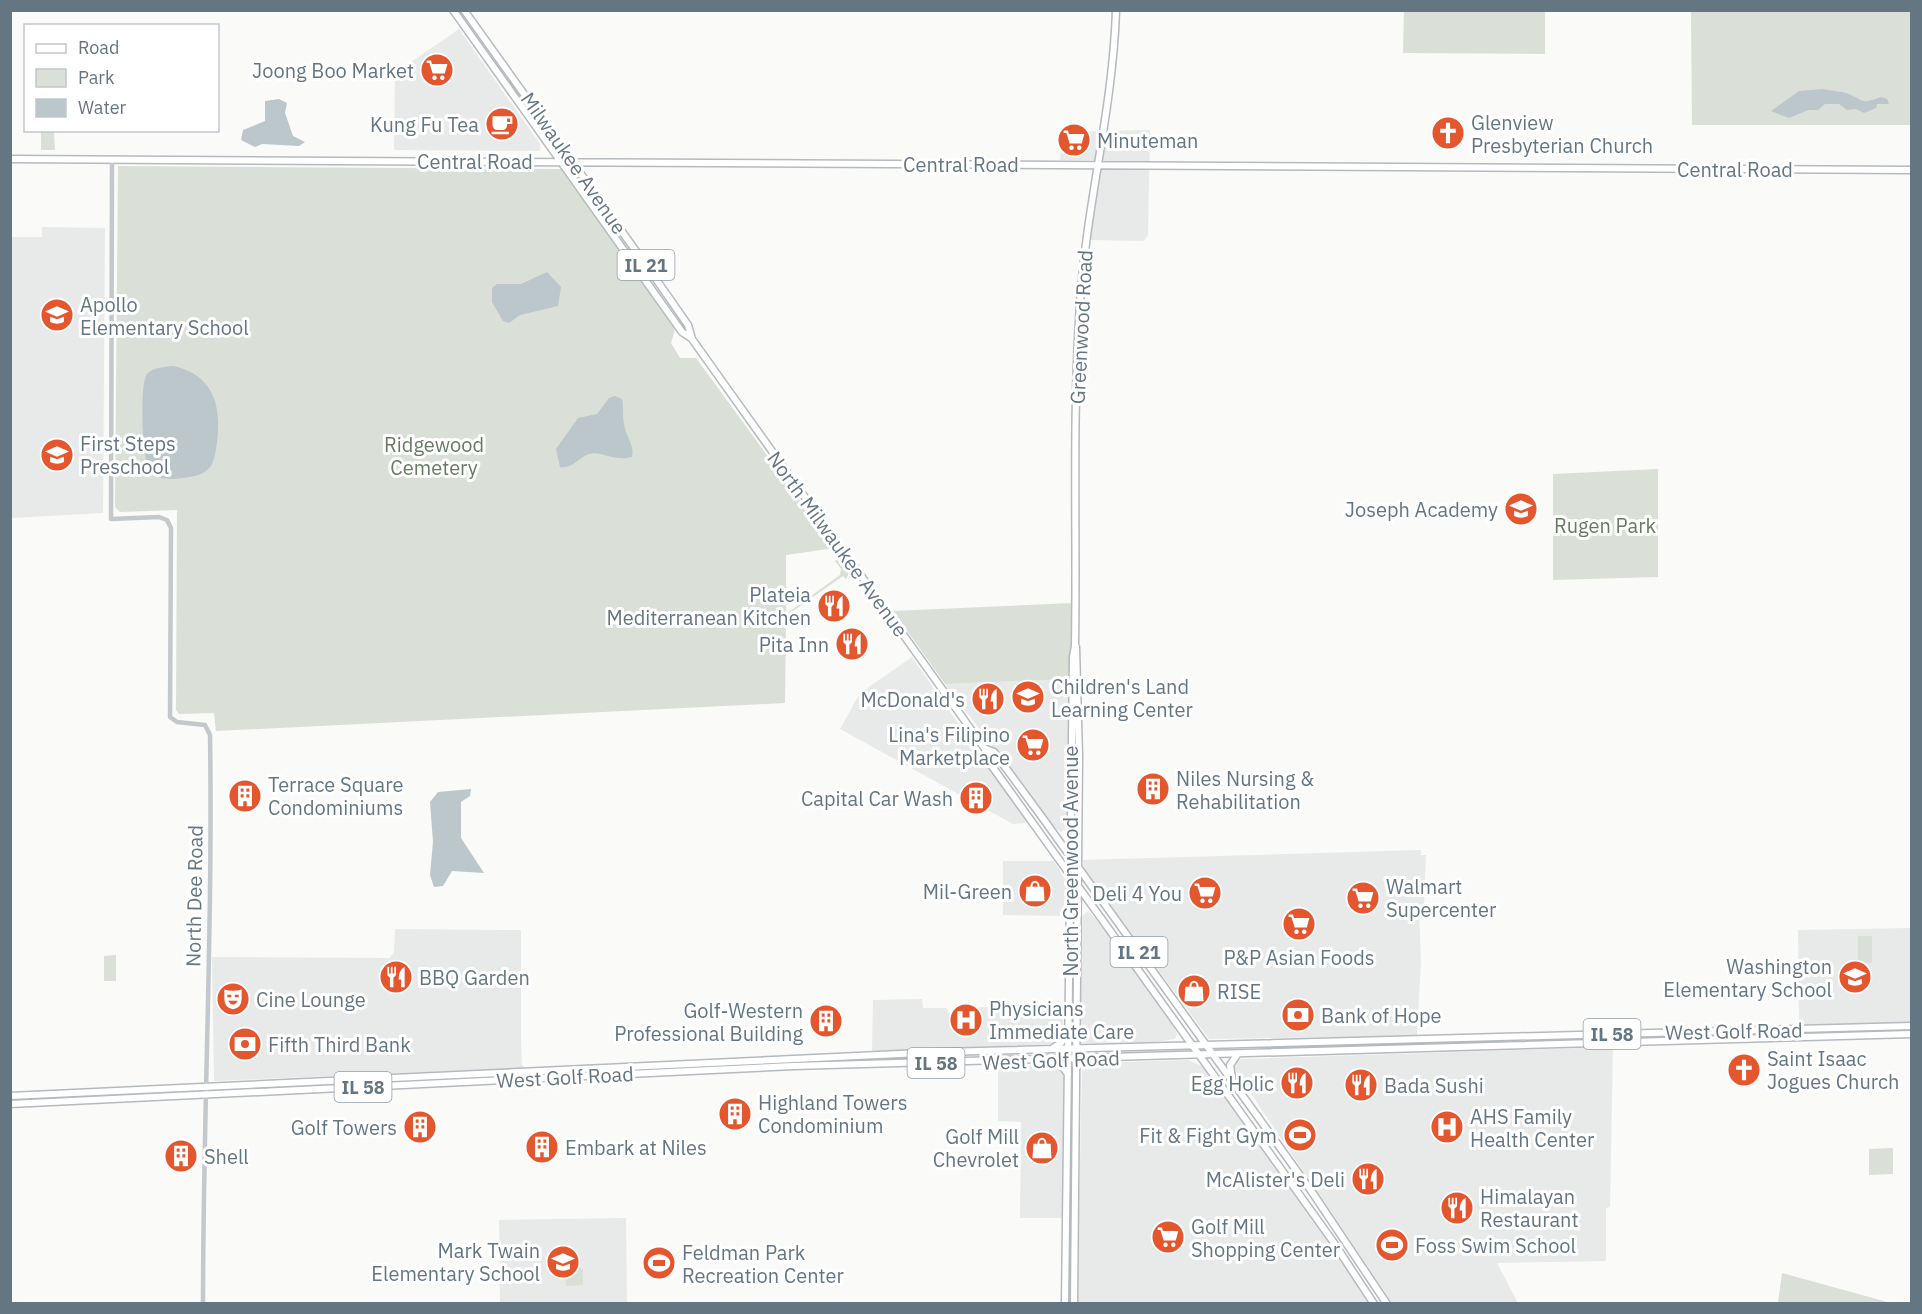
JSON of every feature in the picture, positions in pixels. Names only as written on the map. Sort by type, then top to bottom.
[{"type":"main road","name":"Milwaukee Avenue","points":[[453,10],[682,332],[692,339]]},
{"type":"main road","name":"Milwaukee Avenue","points":[[465,10],[688,325],[692,339]]},
{"type":"main road","name":"Greenwood Road","points":[[1076,646],[1079,315],[1086,235],[1106,113],[1116,10]]},
{"type":"main road","points":[[487,58],[496,59],[514,84],[521,88]]},
{"type":"main road","name":"Central Road","points":[[10,159],[1911,170]]},
{"type":"main road","name":"North Milwaukee Avenue","points":[[692,339],[986,749],[994,752],[1214,1055],[1341,1233],[1387,1304]]},
{"type":"main road","name":"North Greenwood Avenue","points":[[1065,1304],[1070,825],[1073,657],[1076,646]]},
{"type":"main road","name":"North Greenwood Avenue","points":[[1074,1304],[1078,1073],[1079,730],[1076,646]]},
{"type":"main road","name":"North Milwaukee Avenue","points":[[986,749],[986,758],[1332,1240],[1374,1304]]},
{"type":"main road","points":[[1055,836],[1065,834],[1070,825]]},
{"type":"main road","points":[[1078,916],[1081,909],[1092,907]]},
{"type":"main road","name":"West Golf Road","points":[[207,1086],[786,1058],[1911,1026]]},
{"type":"main road","points":[[1052,1049],[1061,1043],[1069,1028]]},
{"type":"main road","name":"West Golf Road","points":[[10,1104],[778,1066],[1238,1055],[1911,1034]]},
{"type":"main road","points":[[1233,1082],[1230,1065],[1238,1055]]},
{"type":"main road","points":[[1078,1073],[1087,1062],[1095,1059]]},
{"type":"main road","points":[[1041,1060],[1063,1066],[1069,1086]]},
{"type":"main road","name":"IL 58","points":[[10,1096],[207,1086]]},
{"type":"street","name":"North Dee Road","points":[[112,160],[111,519],[159,517],[167,520],[171,528],[170,717],[177,722],[205,725],[210,735],[207,1095],[203,1154],[203,1304]]},
{"type":"shaded area","points":[[459,29],[540,144],[540,151],[394,150],[395,73]]},
{"type":"shaded area","points":[[1150,130],[1148,235],[1144,241],[1089,240],[1103,160],[1060,160],[1062,132]]},
{"type":"shaded area","points":[[42,227],[105,228],[103,513],[11,518],[11,237],[42,237]]},
{"type":"shaded area","points":[[912,657],[1026,821],[1025,823],[1013,824],[840,729],[860,693]]},
{"type":"shaded area","points":[[1070,679],[1067,827],[1061,832],[1055,828],[945,684]]},
{"type":"shaded area","points":[[1421,850],[1421,855],[1426,855],[1424,906],[1419,906],[1421,961],[1417,1036],[1209,1039],[1085,870],[1082,860]]},
{"type":"shaded area","points":[[1003,861],[1054,861],[1066,881],[1066,916],[1003,915]]},
{"type":"shaded area","points":[[1088,911],[1102,926],[1174,1027],[1177,1034],[1175,1039],[1155,1042],[1081,1043],[1081,917]]},
{"type":"shaded area","name":"Washington Elementary School","points":[[1911,928],[1911,1023],[1799,1027],[1798,930]]},
{"type":"shaded area","points":[[395,929],[521,930],[521,1039],[522,1065],[525,1068],[214,1081],[212,957],[390,958],[394,952]]},
{"type":"shaded area","points":[[922,999],[923,1008],[947,1008],[948,1013],[955,1013],[955,1008],[1062,1005],[1064,1033],[1062,1039],[1054,1044],[872,1051],[873,1000]]},
{"type":"shaded area","points":[[1613,1047],[1610,1207],[1606,1208],[1606,1261],[1497,1263],[1518,1303],[1392,1303],[1233,1067],[1235,1061],[1243,1059]]},
{"type":"shaded area","name":"Golf Mill Shopping Center","points":[[1188,1060],[1202,1066],[1329,1242],[1369,1303],[1077,1303],[1082,1070],[1092,1063]]},
{"type":"shaded area","points":[[998,1066],[1059,1066],[1066,1074],[1064,1218],[1020,1218],[1021,1122],[998,1121]]},
{"type":"shaded area","name":"Mark Twain Elementary School","points":[[626,1218],[627,1303],[500,1303],[499,1220]]},
{"type":"green space","points":[[1404,11],[1545,11],[1545,54],[1403,53]]},
{"type":"green space","points":[[1691,11],[1911,11],[1911,125],[1692,125]]},
{"type":"green space","points":[[41,132],[54,132],[55,150],[41,150]]},
{"type":"green space","name":"Ridgewood Cemetery","points":[[118,166],[561,169],[675,329],[671,343],[680,358],[696,358],[835,548],[786,555],[786,614],[840,575],[841,569],[835,561],[838,558],[850,572],[846,579],[843,576],[786,616],[785,703],[216,731],[214,713],[179,714],[176,710],[177,510],[120,512],[115,507]]},
{"type":"green space","name":"Rugen Park","points":[[1658,469],[1658,577],[1553,580],[1553,474]]},
{"type":"green space","points":[[1073,603],[1070,679],[945,684],[893,611]]},
{"type":"green space","points":[[1858,936],[1872,936],[1872,963],[1858,963]]},
{"type":"green space","points":[[116,955],[116,981],[104,981],[104,956]]},
{"type":"green space","points":[[1893,1148],[1893,1174],[1869,1175],[1869,1149]]},
{"type":"green space","points":[[577,1264],[583,1270],[583,1285],[566,1286],[566,1265]]},
{"type":"green space","points":[[1782,1273],[1891,1303],[1778,1303]]},
{"type":"water","points":[[1823,89],[1846,93],[1864,101],[1881,97],[1887,99],[1889,104],[1877,104],[1876,108],[1864,113],[1856,109],[1847,110],[1839,104],[1825,104],[1818,110],[1808,110],[1789,118],[1771,111],[1799,91]]},
{"type":"water","points":[[279,99],[287,103],[285,113],[293,136],[305,142],[299,146],[262,144],[255,147],[241,140],[243,130],[265,121],[265,101]]},
{"type":"water","points":[[547,272],[561,287],[558,306],[520,315],[509,323],[503,321],[492,302],[492,288],[497,284],[521,284]]},
{"type":"water","points":[[173,366],[187,370],[206,384],[216,404],[218,429],[215,456],[208,470],[196,476],[168,479],[158,477],[150,471],[147,464],[143,439],[142,407],[147,374],[156,369]]},
{"type":"water","points":[[615,396],[622,399],[623,421],[633,452],[632,457],[619,458],[593,453],[568,466],[560,467],[556,449],[578,418],[597,414],[609,398]]},
{"type":"water","points":[[471,789],[470,796],[461,802],[461,838],[484,873],[452,871],[443,886],[434,887],[430,875],[433,842],[430,802],[438,792]]},
{"type":"place","name":"Joong Boo Market","points":[[437,70]]},
{"type":"place","name":"Kung Fu Tea","points":[[502,124]]},
{"type":"place","name":"Glenview Presbyterian Church","points":[[1448,133]]},
{"type":"place","name":"Minuteman","points":[[1074,140]]},
{"type":"place","name":"Apollo Elementary School","points":[[57,315]]},
{"type":"place","name":"First Steps Preschool","points":[[57,455]]},
{"type":"place","name":"Joseph Academy","points":[[1521,509]]},
{"type":"place","name":"Plateia Mediterranean Kitchen","points":[[834,606]]},
{"type":"place","name":"Pita Inn","points":[[852,644]]},
{"type":"place","name":"Children's Land Learning Center","points":[[1028,697]]},
{"type":"place","name":"McDonald's","points":[[988,699]]},
{"type":"place","name":"Lina's Filipino Marketplace","points":[[1033,745]]},
{"type":"place","name":"Niles Nursing & Rehabilitation","points":[[1153,789]]},
{"type":"place","name":"Terrace Square Condominiums","points":[[245,796]]},
{"type":"place","name":"Capital Car Wash","points":[[976,798]]},
{"type":"place","name":"Mil-Green","points":[[1035,891]]},
{"type":"place","name":"Deli 4 You","points":[[1205,893]]},
{"type":"place","name":"Walmart Supercenter","points":[[1363,898]]},
{"type":"place","name":"P&P Asian Foods","points":[[1299,924]]},
{"type":"place","name":"BBQ Garden","points":[[396,977]]},
{"type":"place","name":"Washington Elementary School","points":[[1855,977]]},
{"type":"place","name":"RISE","points":[[1194,991]]},
{"type":"place","name":"Cine Lounge","points":[[233,999]]},
{"type":"place","name":"Bank of Hope","points":[[1298,1015]]},
{"type":"place","name":"Physicians Immediate Care","points":[[966,1020]]},
{"type":"place","name":"Golf-Western Professional Building","points":[[826,1021]]},
{"type":"place","name":"Fifth Third Bank","points":[[245,1044]]},
{"type":"place","name":"Saint Isaac Jogues Church","points":[[1744,1070]]},
{"type":"place","name":"Egg Holic","points":[[1297,1083]]},
{"type":"place","name":"Bada Sushi","points":[[1361,1085]]},
{"type":"place","name":"Highland Towers Condominium","points":[[735,1114]]},
{"type":"place","name":"Golf Towers","points":[[420,1127]]},
{"type":"place","name":"AHS Family Health Center","points":[[1447,1127]]},
{"type":"place","name":"Fit & Fight Gym","points":[[1300,1135]]},
{"type":"place","name":"Embark at Niles","points":[[542,1147]]},
{"type":"place","name":"Golf Mill Chevrolet","points":[[1042,1148]]},
{"type":"place","name":"Shell","points":[[181,1156]]},
{"type":"place","name":"McAlister's Deli","points":[[1368,1179]]},
{"type":"place","name":"Himalayan Restaurant","points":[[1457,1208]]},
{"type":"place","name":"Golf Mill Shopping Center","points":[[1168,1237]]},
{"type":"place","name":"Foss Swim School","points":[[1392,1245]]},
{"type":"place","name":"Mark Twain Elementary School","points":[[563,1262]]},
{"type":"place","name":"Feldman Park Recreation Center","points":[[659,1263]]}]
